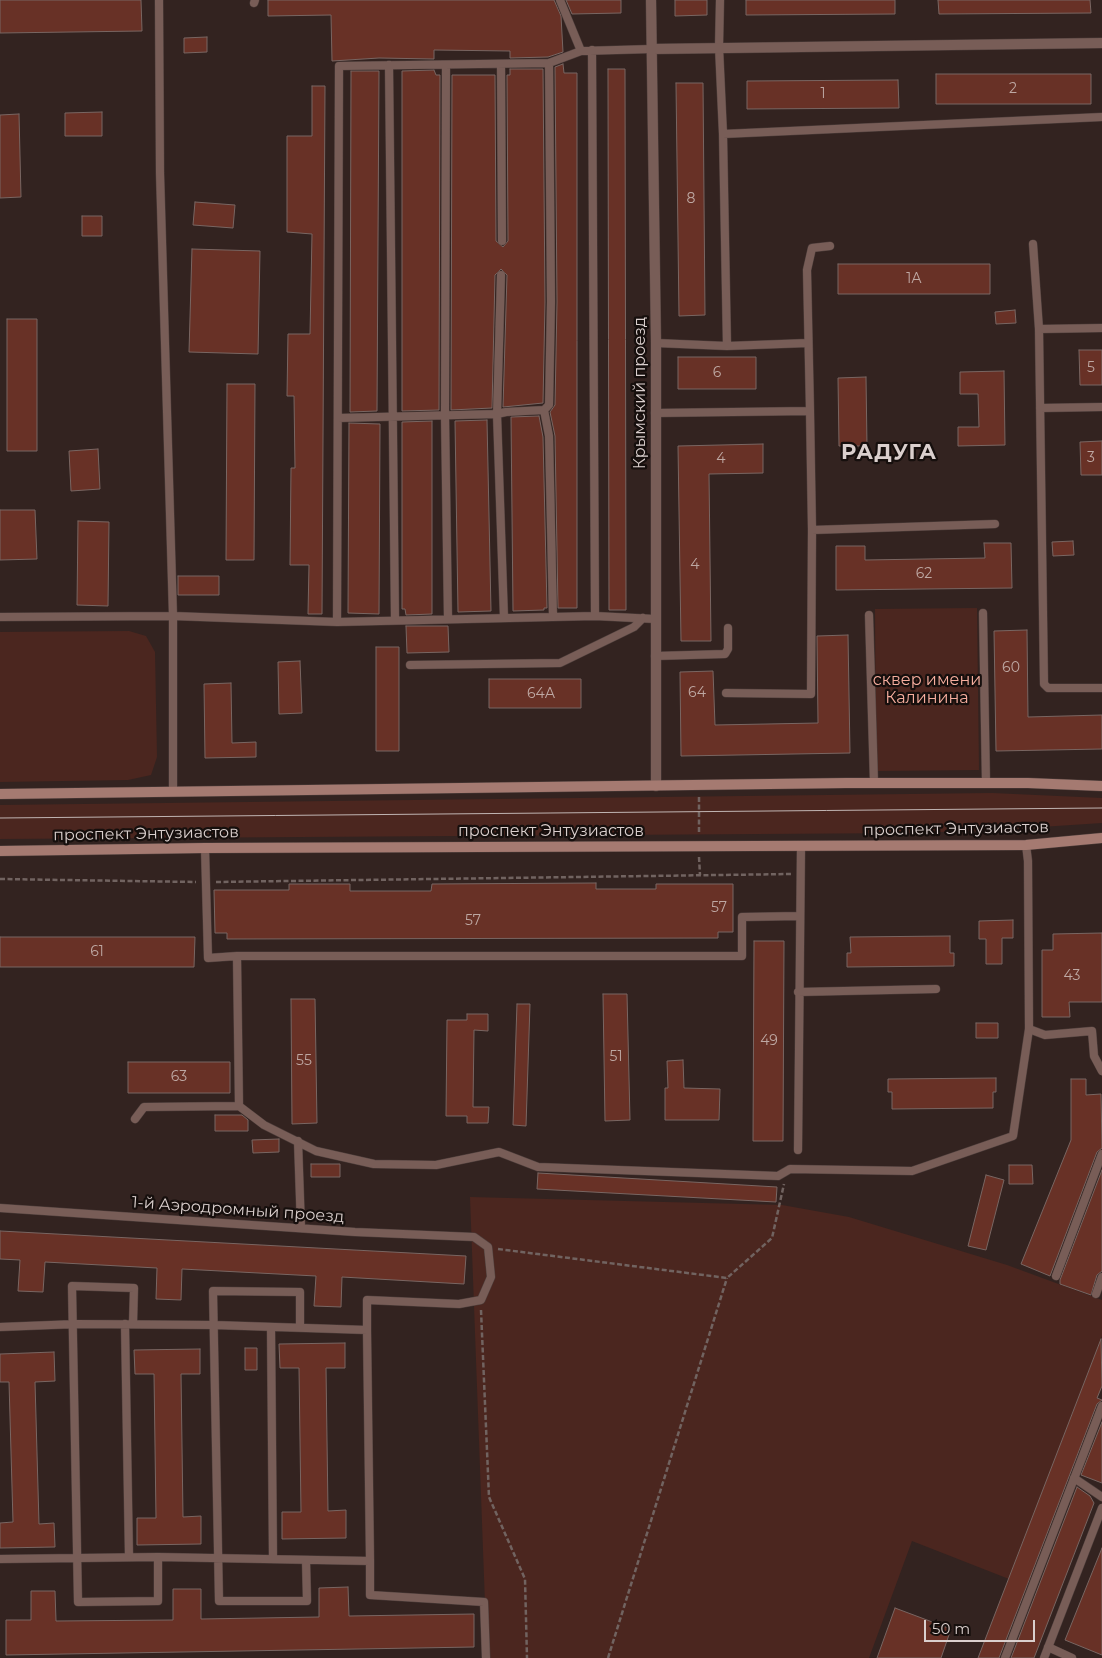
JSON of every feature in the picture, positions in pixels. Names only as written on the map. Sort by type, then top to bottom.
[{"type":"main road","points":[[0,794],[874,783],[1102,786]]},
{"type":"main road","name":"проспект Энтузиастов","points":[[0,851],[699,845],[1026,845],[1102,838]]},
{"type":"street","name":"Крымский проезд","points":[[651,0],[656,343],[656,786]]},
{"type":"street","points":[[652,49],[1102,43]]},
{"type":"lane","points":[[159,0],[160,173],[173,616],[173,792]]},
{"type":"lane","points":[[560,0],[581,51]]},
{"type":"lane","points":[[720,0],[719,47],[723,134],[727,346]]},
{"type":"lane","points":[[337,622],[339,66],[549,63],[581,51],[652,49]]},
{"type":"lane","points":[[592,50],[595,616]]},
{"type":"lane","points":[[338,418],[497,414],[544,410],[549,405],[551,312],[549,63]]},
{"type":"lane","points":[[501,64],[502,241]]},
{"type":"lane","points":[[389,65],[395,620]]},
{"type":"lane","points":[[446,65],[445,415],[448,619]]},
{"type":"lane","points":[[723,134],[1102,117]]},
{"type":"lane","points":[[1033,244],[1039,329],[1044,684],[1048,688],[1102,688]]},
{"type":"lane","points":[[726,693],[810,694],[812,530],[807,270],[812,248],[830,246]]},
{"type":"lane","points":[[501,275],[497,414],[504,618]]},
{"type":"lane","points":[[1039,329],[1102,328]]},
{"type":"lane","points":[[656,343],[727,346],[808,343]]},
{"type":"lane","points":[[1040,408],[1102,407]]},
{"type":"lane","points":[[544,410],[549,436],[552,617]]},
{"type":"lane","points":[[655,413],[810,411]]},
{"type":"lane","points":[[812,530],[995,524]]},
{"type":"lane","points":[[983,614],[986,783]]},
{"type":"lane","points":[[0,617],[173,616],[337,622],[595,616],[655,619]]},
{"type":"lane","points":[[869,616],[874,783]]},
{"type":"lane","points":[[410,665],[560,662],[634,627],[643,618]]},
{"type":"lane","points":[[655,656],[725,654],[728,650],[728,628]]},
{"type":"lane","points":[[135,1119],[144,1107],[239,1106],[264,1125],[316,1150],[374,1164],[436,1165],[499,1152],[538,1167],[778,1176],[790,1169],[912,1171],[1013,1136],[1029,1030],[1028,861],[1026,845]]},
{"type":"lane","points":[[798,1150],[798,992],[801,846]]},
{"type":"lane","points":[[205,848],[208,958],[237,956],[742,956],[742,917],[799,916]]},
{"type":"lane","points":[[237,956],[239,1106]]},
{"type":"lane","points":[[798,992],[936,989]]},
{"type":"lane","points":[[1029,1030],[1045,1035],[1092,1031],[1094,1056],[1102,1071]]},
{"type":"lane","points":[[298,1141],[301,1228]]},
{"type":"lane","points":[[1056,1276],[1102,1154]]},
{"type":"lane","name":"1-й Аэродромный проезд","points":[[0,1208],[301,1228],[474,1237],[488,1247]]},
{"type":"lane","points":[[486,1658],[484,1602],[370,1595],[367,1300],[460,1304],[481,1300],[491,1277],[488,1247]]},
{"type":"lane","points":[[1096,1294],[1102,1277]]},
{"type":"lane","points":[[129,1557],[129,1324],[134,1288],[72,1286],[71,1324],[78,1602],[158,1601],[158,1557]]},
{"type":"lane","points":[[300,1328],[300,1292],[214,1291],[219,1601],[307,1601],[306,1560]]},
{"type":"lane","points":[[0,1327],[129,1324],[367,1330]]},
{"type":"lane","points":[[271,1327],[273,1559]]},
{"type":"lane","points":[[1005,1658],[1102,1406]]},
{"type":"lane","points":[[1074,1478],[1102,1497]]},
{"type":"lane","points":[[1044,1658],[1102,1508]]},
{"type":"lane","points":[[0,1559],[158,1557],[370,1561]]},
{"type":"lane","points":[[1048,1647],[1072,1658]]},
{"type":"path","points":[[699,785],[700,875]]},
{"type":"path","points":[[0,879],[206,882],[800,874]]},
{"type":"path","points":[[608,1658],[727,1278],[772,1238],[787,1171]]},
{"type":"path","points":[[488,1247],[511,1252],[727,1278]]},
{"type":"path","points":[[481,1300],[488,1497],[525,1579],[527,1658]]},
{"type":"green space","name":"сквер имени Калинина","points":[[977,608],[979,770],[876,771],[875,609]]},
{"type":"green space","points":[[129,631],[146,636],[155,652],[157,757],[151,775],[128,780],[0,782],[0,632]]},
{"type":"green space","points":[[992,793],[1102,798],[1102,823],[912,833],[0,839],[0,805]]},
{"type":"green space","points":[[470,1197],[782,1205],[849,1217],[1007,1265],[1102,1300],[1102,1336],[1009,1579],[912,1541],[869,1658],[487,1658]]},
{"type":"building","points":[[0,0],[141,0],[142,31],[0,33]]},
{"type":"building","points":[[268,0],[554,0],[561,16],[563,52],[548,57],[510,58],[510,51],[434,50],[434,59],[379,58],[332,61],[331,15],[268,16]]},
{"type":"building","points":[[566,0],[621,0],[621,13],[572,14]]},
{"type":"building","points":[[675,0],[707,0],[707,15],[675,16]]},
{"type":"building","points":[[746,0],[895,0],[895,14],[746,15]]},
{"type":"building","points":[[938,0],[1090,0],[1091,13],[939,14]]},
{"type":"building","points":[[207,37],[207,52],[184,53],[184,38]]},
{"type":"building","points":[[563,64],[564,73],[577,73],[577,608],[558,608],[555,436],[550,412],[555,405],[557,302],[555,67]]},
{"type":"building","points":[[510,69],[543,69],[545,302],[543,403],[503,407],[507,275],[501,269],[495,275],[492,408],[451,410],[452,75],[495,75],[496,241],[503,247],[508,241],[507,75],[510,75]]},
{"type":"building","points":[[608,69],[625,69],[626,610],[609,610]]},
{"type":"building","points":[[434,70],[436,75],[440,75],[439,410],[402,411],[402,71]]},
{"type":"building","points":[[351,71],[379,71],[377,411],[350,412]]},
{"type":"building","points":[[936,74],[1091,74],[1091,104],[936,104]]},
{"type":"building","points":[[898,80],[899,108],[747,109],[747,81]]},
{"type":"building","points":[[676,83],[703,83],[705,315],[679,316]]},
{"type":"building","points":[[312,86],[325,86],[322,614],[308,614],[309,565],[290,565],[291,468],[295,468],[294,396],[287,396],[288,334],[310,334],[312,234],[287,232],[287,136],[312,136]]},
{"type":"building","points":[[102,112],[102,136],[65,136],[65,113]]},
{"type":"building","points":[[19,114],[21,197],[0,198],[0,115]]},
{"type":"building","points":[[195,202],[235,205],[233,228],[193,225]]},
{"type":"building","points":[[82,216],[102,216],[102,236],[82,236]]},
{"type":"building","points":[[192,249],[260,251],[258,354],[189,352]]},
{"type":"building","points":[[838,264],[990,264],[990,294],[838,294]]},
{"type":"building","points":[[1015,310],[1016,323],[996,324],[995,312]]},
{"type":"building","points":[[7,319],[37,319],[37,451],[7,451]]},
{"type":"building","points":[[1079,350],[1102,350],[1102,385],[1080,385]]},
{"type":"building","points":[[678,357],[756,357],[756,389],[678,389]]},
{"type":"building","points":[[1004,371],[1005,445],[958,446],[958,427],[979,427],[978,394],[960,394],[960,372]]},
{"type":"building","points":[[866,377],[867,446],[839,446],[838,378]]},
{"type":"building","points":[[227,384],[255,384],[254,560],[226,560]]},
{"type":"building","points":[[539,416],[543,437],[547,608],[544,608],[544,610],[513,611],[511,417]]},
{"type":"building","points":[[487,420],[491,611],[458,612],[455,421]]},
{"type":"building","points":[[432,421],[432,614],[406,615],[405,609],[402,609],[402,422]]},
{"type":"building","points":[[349,423],[380,424],[379,614],[348,613]]},
{"type":"building","points":[[1102,441],[1102,475],[1081,475],[1080,442]]},
{"type":"building","points":[[763,444],[763,473],[709,474],[711,641],[681,641],[678,446]]},
{"type":"building","points":[[98,449],[100,489],[71,491],[69,451]]},
{"type":"building","points":[[0,510],[35,510],[37,559],[0,560]]},
{"type":"building","points":[[78,521],[109,522],[108,606],[77,605]]},
{"type":"building","points":[[1073,541],[1074,555],[1053,556],[1052,542]]},
{"type":"building","points":[[984,543],[1011,543],[1012,588],[836,590],[836,546],[865,546],[865,560],[985,558]]},
{"type":"building","points":[[178,576],[219,576],[219,595],[178,595]]},
{"type":"building","points":[[406,626],[448,626],[449,652],[407,653]]},
{"type":"building","points":[[1027,630],[1028,717],[1102,715],[1102,749],[996,751],[994,631]]},
{"type":"building","points":[[848,635],[850,753],[681,756],[680,672],[713,671],[715,725],[818,723],[817,636]]},
{"type":"building","points":[[376,647],[399,647],[399,751],[376,751]]},
{"type":"building","points":[[300,661],[302,713],[279,714],[278,662]]},
{"type":"building","points":[[489,679],[581,679],[581,708],[489,708]]},
{"type":"building","points":[[231,683],[232,743],[256,742],[256,757],[205,758],[204,684]]},
{"type":"building","points":[[596,883],[596,889],[656,889],[656,884],[733,884],[733,932],[718,932],[718,938],[227,939],[227,933],[215,933],[214,890],[289,890],[289,884],[350,884],[350,891],[431,891],[432,884]]},
{"type":"building","points":[[1013,920],[1013,938],[1002,938],[1002,964],[986,964],[986,939],[979,939],[979,921]]},
{"type":"building","points":[[1102,933],[1102,1002],[1069,1002],[1070,1017],[1042,1017],[1042,950],[1053,950],[1053,934]]},
{"type":"building","points":[[950,936],[950,953],[954,953],[954,966],[847,967],[847,953],[851,953],[850,937]]},
{"type":"building","points":[[0,937],[195,937],[194,967],[0,967]]},
{"type":"building","points":[[754,941],[784,941],[783,1141],[753,1141]]},
{"type":"building","points":[[603,994],[627,994],[630,1120],[605,1121]]},
{"type":"building","points":[[291,999],[315,999],[317,1123],[292,1124]]},
{"type":"building","points":[[517,1004],[530,1004],[526,1126],[513,1125]]},
{"type":"building","points":[[467,1014],[488,1014],[488,1031],[474,1030],[473,1107],[489,1107],[488,1123],[467,1123],[467,1116],[446,1116],[447,1020],[467,1020]]},
{"type":"building","points":[[976,1023],[998,1023],[998,1038],[976,1038]]},
{"type":"building","points":[[683,1060],[684,1088],[720,1089],[719,1120],[665,1120],[665,1088],[668,1088],[667,1061]]},
{"type":"building","points":[[128,1062],[230,1062],[230,1093],[128,1093]]},
{"type":"building","points":[[996,1078],[996,1092],[993,1092],[993,1108],[892,1109],[892,1092],[888,1092],[888,1079]]},
{"type":"building","points":[[1071,1079],[1086,1079],[1086,1095],[1101,1094],[1102,1148],[1097,1152],[1050,1276],[1021,1264],[1071,1140]]},
{"type":"building","points":[[215,1115],[242,1115],[248,1120],[248,1131],[215,1131]]},
{"type":"building","points":[[279,1139],[279,1152],[253,1153],[252,1140]]},
{"type":"building","points":[[311,1164],[340,1164],[340,1177],[311,1177]]},
{"type":"building","points":[[1009,1165],[1032,1165],[1033,1184],[1009,1184]]},
{"type":"building","points":[[1102,1170],[1102,1271],[1097,1275],[1091,1295],[1060,1284],[1060,1280]]},
{"type":"building","points":[[538,1173],[777,1187],[776,1202],[537,1189]]},
{"type":"building","points":[[986,1175],[1004,1180],[986,1250],[968,1246]]},
{"type":"building","points":[[0,1231],[466,1256],[464,1284],[342,1277],[341,1307],[314,1306],[316,1276],[182,1269],[181,1300],[156,1299],[157,1268],[45,1262],[43,1292],[18,1291],[20,1260],[0,1259]]},
{"type":"building","points":[[1101,1339],[1102,1386],[1097,1398],[1102,1400],[1097,1404],[999,1658],[978,1658]]},
{"type":"building","points":[[345,1343],[345,1368],[326,1368],[328,1511],[346,1510],[346,1538],[282,1539],[282,1512],[301,1512],[299,1368],[280,1368],[279,1344]]},
{"type":"building","points":[[245,1348],[257,1348],[257,1370],[245,1370]]},
{"type":"building","points":[[200,1349],[200,1374],[181,1374],[183,1517],[201,1516],[201,1544],[137,1545],[137,1518],[156,1518],[154,1374],[135,1374],[134,1350]]},
{"type":"building","points":[[54,1352],[55,1381],[35,1382],[39,1524],[54,1523],[55,1547],[0,1548],[0,1523],[13,1522],[9,1382],[0,1382],[0,1354]]},
{"type":"building","points":[[1102,1422],[1102,1483],[1081,1475]]},
{"type":"building","points":[[1077,1487],[1090,1496],[1094,1503],[1034,1658],[1011,1658]]},
{"type":"building","points":[[1102,1548],[1102,1655],[1065,1640]]},
{"type":"building","points":[[348,1587],[349,1616],[474,1614],[474,1647],[6,1655],[6,1620],[31,1620],[31,1591],[55,1591],[56,1621],[173,1620],[173,1589],[201,1589],[201,1619],[319,1617],[319,1588]]},
{"type":"building","points":[[895,1608],[951,1629],[941,1658],[877,1658]]},
{"type":"tram line","points":[[0,818],[1102,808]]},
{"type":"district","name":"РАДУГА","points":[[889,453]]}]
